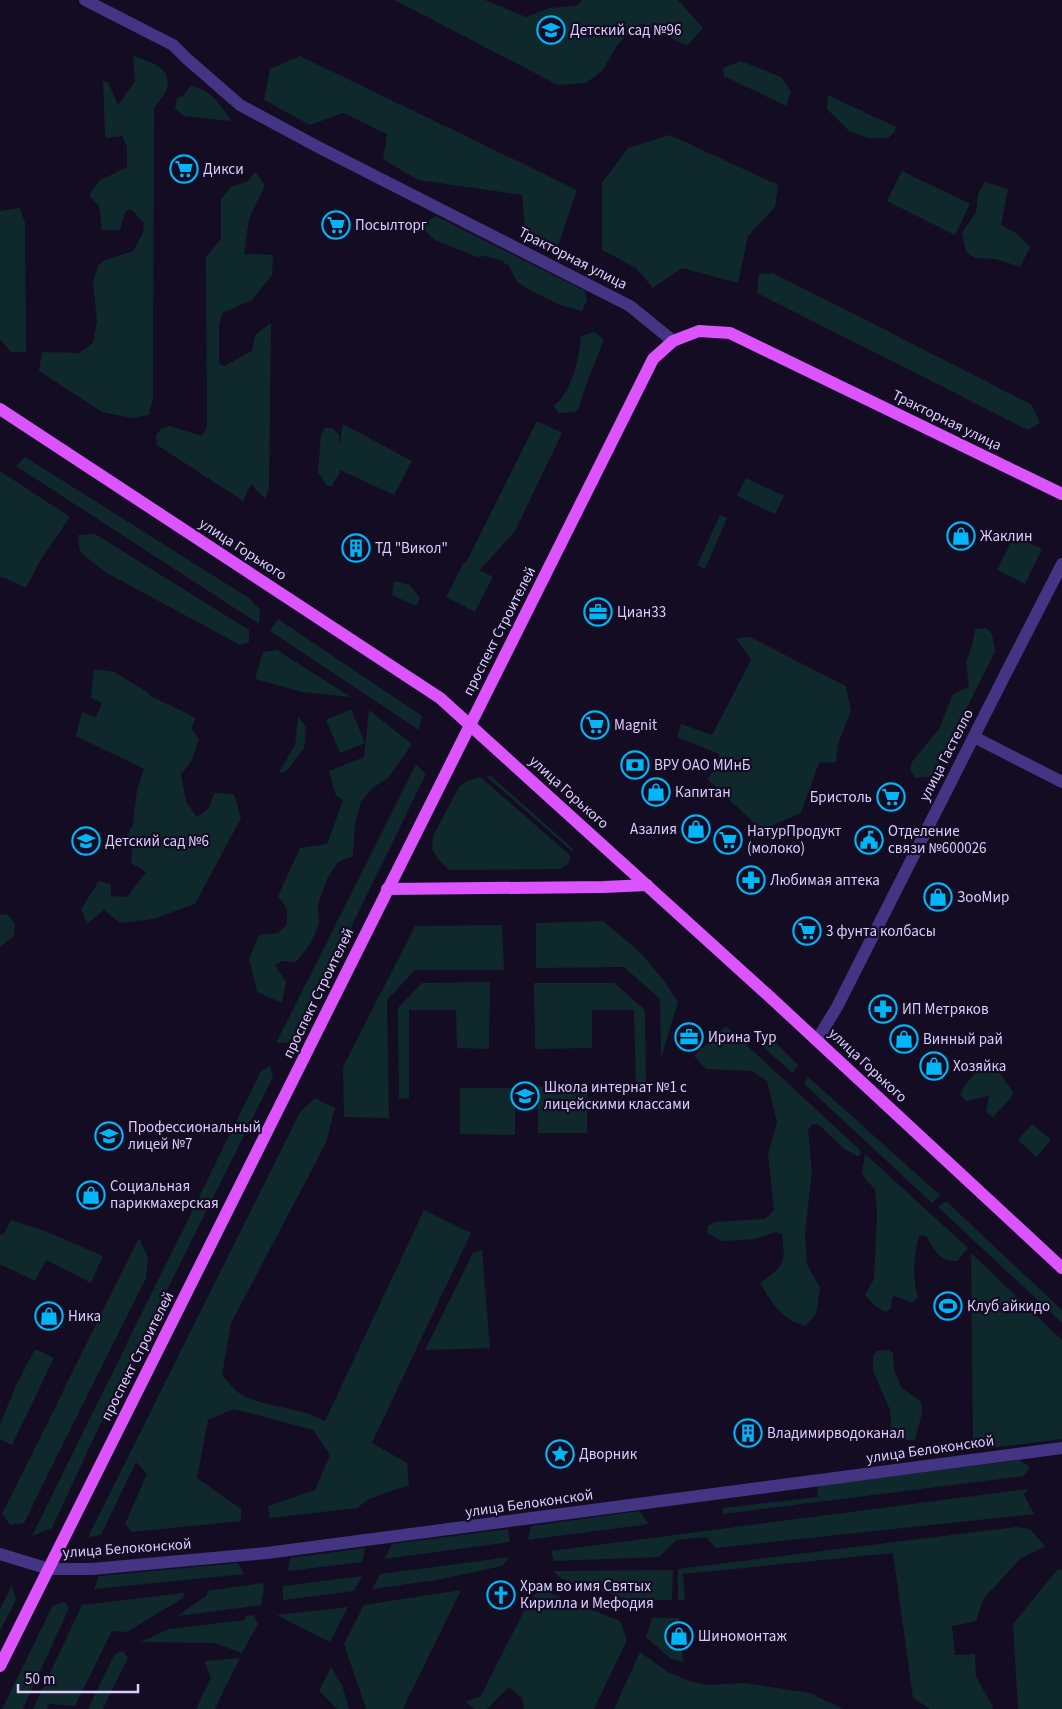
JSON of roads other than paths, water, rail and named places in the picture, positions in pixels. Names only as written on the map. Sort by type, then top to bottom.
[{"type":"main road","name":"Тракторная улица","points":[[673,341],[699,331],[730,333],[1062,494]]},
{"type":"main road","name":"проспект Строителей","points":[[0,1666],[653,359],[673,341]]},
{"type":"main road","name":"улица Горького","points":[[0,409],[440,698],[817,1040],[1062,1268]]},
{"type":"main road","points":[[388,889],[647,885]]},
{"type":"street","name":"Тракторная улица","points":[[85,0],[173,45],[240,105],[327,152],[630,306],[673,341]]},
{"type":"street","name":"улица Гастелло","points":[[817,1040],[837,1007],[1062,564]]},
{"type":"street","points":[[974,737],[1062,782]]},
{"type":"street","name":"улица Белоконской","points":[[0,1554],[49,1569],[92,1569],[277,1552],[1062,1448]]},
{"type":"place","name":"Детский сад №96","points":[[551,30]]},
{"type":"place","name":"Дикси","points":[[184,169]]},
{"type":"place","name":"Посылторг","points":[[336,225]]},
{"type":"place","name":"Жаклин","points":[[961,536]]},
{"type":"place","name":"ТД \"Викол\"","points":[[356,548]]},
{"type":"place","name":"Циан33","points":[[598,612]]},
{"type":"place","name":"Magnit","points":[[595,725]]},
{"type":"place","name":"ВРУ ОАО МИнБ","points":[[635,765]]},
{"type":"place","name":"Капитан","points":[[656,792]]},
{"type":"place","name":"Бристоль","points":[[891,797]]},
{"type":"place","name":"Азалия","points":[[696,829]]},
{"type":"place","name":"НатурПродукт (молоко)","points":[[728,840]]},
{"type":"place","name":"Отделение связи №600026","points":[[869,840]]},
{"type":"place","name":"Детский сад №6","points":[[86,841]]},
{"type":"place","name":"Любимая аптека","points":[[751,880]]},
{"type":"place","name":"ЗооМир","points":[[938,897]]},
{"type":"place","name":"3 фунта колбасы","points":[[807,931]]},
{"type":"place","name":"ИП Метряков","points":[[883,1009]]},
{"type":"place","name":"Ирина Тур","points":[[689,1037]]},
{"type":"place","name":"Винный рай","points":[[904,1039]]},
{"type":"place","name":"Хозяйка","points":[[934,1066]]},
{"type":"place","name":"Школа интернат №1 с лицейскими классами","points":[[525,1096]]},
{"type":"place","name":"Профессиональный лицей №7","points":[[109,1136]]},
{"type":"place","name":"Социальная парикмахерская","points":[[91,1195]]},
{"type":"place","name":"Клуб айкидо","points":[[948,1306]]},
{"type":"place","name":"Ника","points":[[49,1316]]},
{"type":"place","name":"Владимирводоканал","points":[[748,1433]]},
{"type":"place","name":"Дворник","points":[[560,1454]]},
{"type":"place","name":"Храм во имя Святых Кирилла и Мефодия","points":[[501,1595]]},
{"type":"place","name":"Шиномонтаж","points":[[679,1636]]}]
